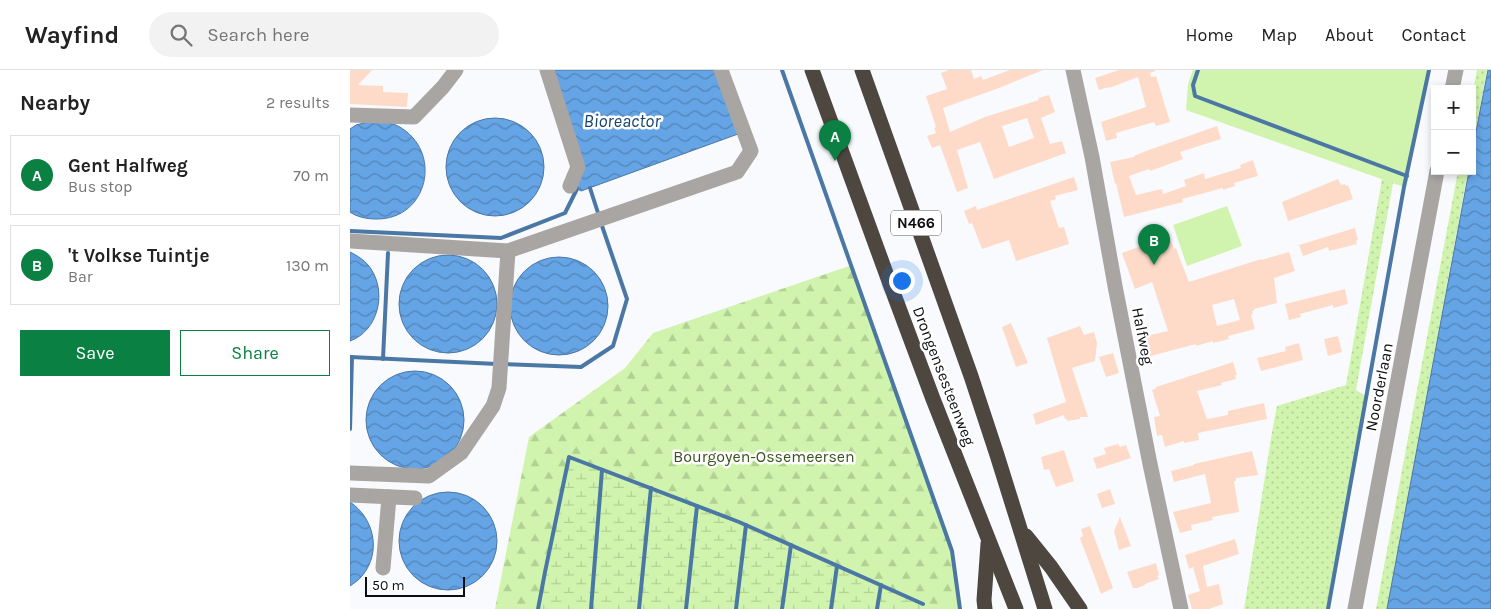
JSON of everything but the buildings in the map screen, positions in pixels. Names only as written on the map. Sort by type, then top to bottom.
[{"type":"highway","name":"Drongensesteenweg","points":[[812,70],[896,302],[1016,609]]},
{"type":"highway","name":"Drongensesteenweg","points":[[863,70],[971,376],[1045,609]]},
{"type":"highway","points":[[1021,530],[1051,567],[1080,609]]},
{"type":"highway","points":[[985,609],[988,537]]},
{"type":"street","points":[[350,115],[414,117],[443,87],[456,70]]},
{"type":"street","points":[[546,70],[578,167],[570,186]]},
{"type":"street","points":[[350,241],[508,251],[737,172],[750,151],[721,70]]},
{"type":"street","name":"Halfweg","points":[[1073,70],[1092,156],[1115,286],[1180,609]]},
{"type":"street","points":[[1453,85],[1456,70]]},
{"type":"street","name":"Noorderlaan","points":[[1355,609],[1436,175]]},
{"type":"street","points":[[350,473],[429,476],[461,454],[493,406],[498,388],[508,251]]},
{"type":"street","points":[[350,495],[415,498]]},
{"type":"street","points":[[383,568],[389,497]]},
{"type":"green space","points":[[1193,70],[1428,70],[1404,187],[1186,110],[1188,84]]},
{"type":"green space","points":[[1477,70],[1487,70],[1476,128],[1476,85],[1474,85]]},
{"type":"green space","points":[[1457,175],[1467,175],[1387,609],[1376,609]]},
{"type":"green space","points":[[1382,179],[1393,183],[1356,390],[1366,396],[1328,609],[1244,609],[1277,406],[1346,385]]},
{"type":"green space","points":[[1227,206],[1242,246],[1187,266],[1173,225]]},
{"type":"green space","name":"Bourgoyen-Ossemeersen","points":[[852,265],[952,551],[960,609],[924,609],[923,604],[739,522],[569,457],[538,609],[495,609],[529,437],[625,368],[653,333]]},
{"type":"green space","points":[[569,457],[739,522],[923,604],[924,609],[538,609]]},
{"type":"water","name":"Bioreactor","points":[[551,70],[715,70],[738,134],[581,191],[573,186],[582,163]]},
{"type":"water","points":[[1488,70],[1491,70],[1491,609],[1387,609],[1468,175],[1476,175],[1476,132]]},
{"type":"water","points":[[495,118],[514,122],[530,132],[540,148],[544,167],[540,186],[530,202],[514,212],[495,216],[476,212],[460,202],[450,186],[446,167],[450,148],[460,132],[476,122]]},
{"type":"water","points":[[372,121],[398,126],[412,137],[421,151],[425,167],[424,182],[418,197],[408,208],[394,216],[376,219],[369,219],[350,212],[350,129],[356,125]]},
{"type":"water","points":[[350,252],[362,259],[371,269],[376,279],[379,300],[373,320],[367,329],[360,336],[350,341]]},
{"type":"water","points":[[448,255],[467,259],[483,269],[493,285],[497,304],[493,323],[483,339],[467,349],[448,353],[429,349],[413,339],[403,323],[399,304],[403,285],[413,269],[429,259]]},
{"type":"water","points":[[559,257],[578,261],[594,271],[604,287],[608,306],[604,325],[594,341],[578,351],[559,355],[540,351],[524,341],[514,325],[510,306],[514,287],[524,271],[540,261]]},
{"type":"water","points":[[415,371],[434,375],[450,385],[460,401],[464,420],[460,439],[450,455],[434,465],[415,469],[396,465],[380,455],[370,439],[366,420],[370,401],[380,385],[396,375]]},
{"type":"water","points":[[448,492],[467,496],[483,506],[493,522],[497,541],[493,560],[483,576],[467,586],[448,590],[429,586],[413,576],[403,560],[399,541],[403,522],[413,506],[429,496]]},
{"type":"water","points":[[350,502],[365,517],[370,526],[373,546],[372,557],[368,567],[361,577],[350,586]]},
{"type":"waterway","points":[[782,70],[952,551],[960,609]]},
{"type":"waterway","points":[[1198,70],[1193,85],[1195,96],[1407,176]]},
{"type":"waterway","points":[[1328,609],[1404,187],[1429,70]]},
{"type":"waterway","points":[[590,188],[599,216]]},
{"type":"waterway","points":[[350,231],[501,238],[565,213],[577,189]]},
{"type":"waterway","points":[[504,364],[581,367],[613,346],[627,299],[601,223]]},
{"type":"waterway","points":[[383,359],[388,253]]},
{"type":"waterway","points":[[350,357],[497,364]]},
{"type":"waterway","points":[[350,429],[352,357]]},
{"type":"waterway","points":[[538,609],[569,457],[739,522],[923,604]]},
{"type":"waterway","points":[[591,609],[602,470]]},
{"type":"waterway","points":[[639,609],[651,488]]},
{"type":"waterway","points":[[686,609],[697,506]]},
{"type":"waterway","points":[[736,609],[746,525]]},
{"type":"waterway","points":[[782,609],[791,545]]},
{"type":"waterway","points":[[831,609],[837,566]]},
{"type":"waterway","points":[[877,609],[881,585]]},
{"type":"place","name":"Gent Halfweg","points":[[835,161]]},
{"type":"place","name":"'t Volkse Tuintje","points":[[1154,265]]}]
